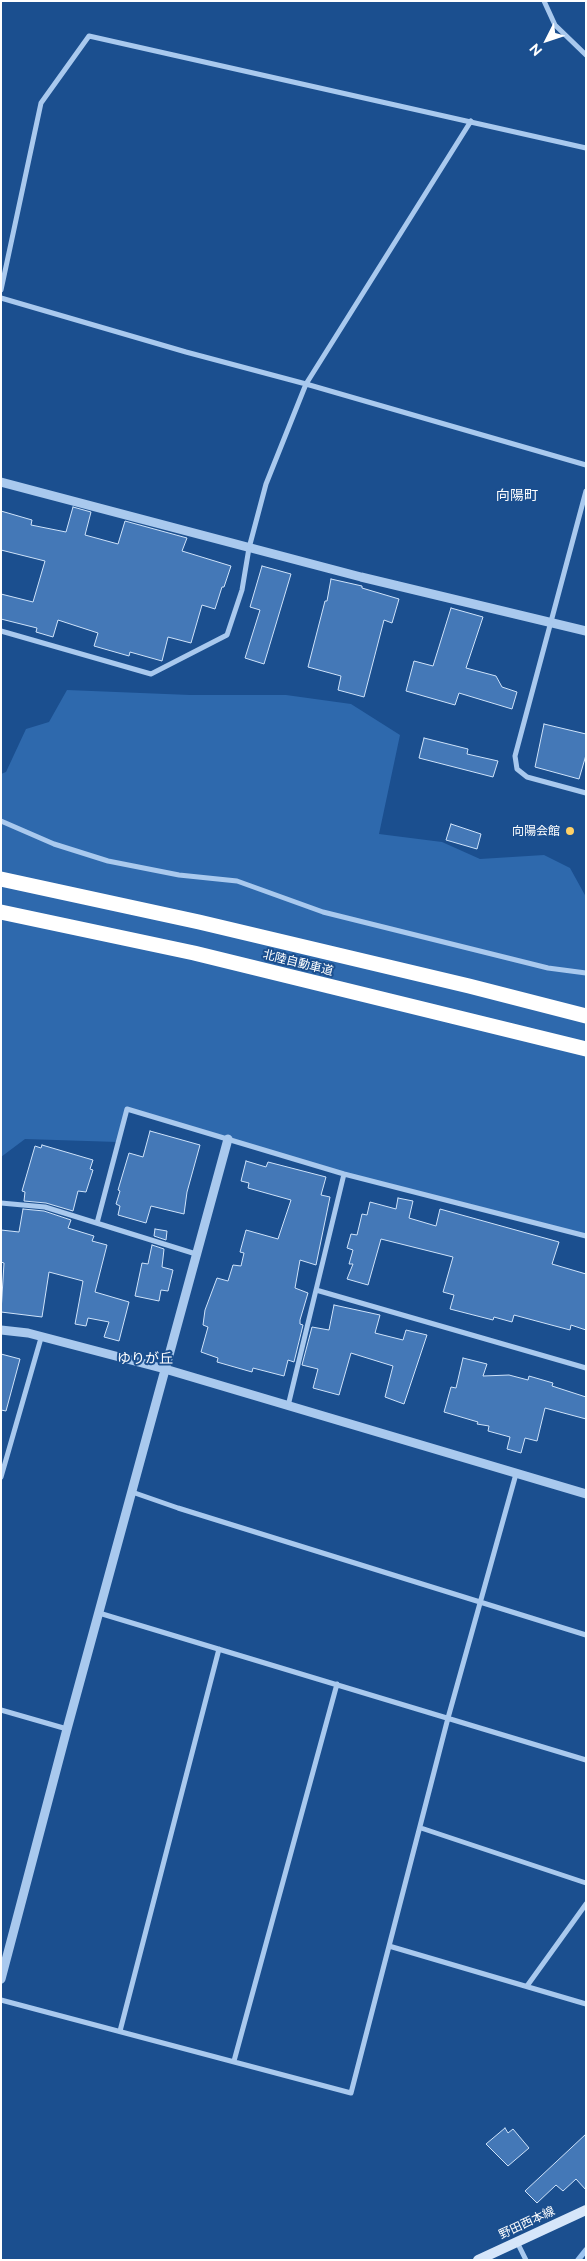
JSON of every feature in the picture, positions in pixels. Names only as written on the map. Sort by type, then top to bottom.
[{"type":"highway","name":"北陸自動車道","points":[[1,879],[199,922],[469,986],[586,1016]]},
{"type":"highway","name":"北陸自動車道","points":[[1,912],[194,953],[586,1049]]},
{"type":"main road","name":"野田西本線","points":[[478,2260],[586,2210]]},
{"type":"street","points":[[544,1],[555,25],[586,55]]},
{"type":"street","points":[[1,290],[41,103],[89,36],[586,148]]},
{"type":"street","points":[[1,631],[151,674],[227,634],[242,590],[266,484],[306,384],[470,121]]},
{"type":"street","points":[[1,298],[586,465]]},
{"type":"street","points":[[1,482],[361,578],[586,631]]},
{"type":"street","points":[[586,491],[550,621],[516,756],[517,769],[527,777],[586,793]]},
{"type":"street","points":[[1,821],[54,844],[108,861],[179,875],[236,881],[323,912],[548,968],[586,973]]},
{"type":"street","points":[[97,1223],[127,1109],[344,1174],[586,1236]]},
{"type":"street","points":[[1,1978],[66,1729],[228,1139]]},
{"type":"street","points":[[288,1406],[344,1174]]},
{"type":"street","points":[[1,1203],[45,1207],[196,1254]]},
{"type":"street","points":[[316,1290],[586,1368]]},
{"type":"street","points":[[1,1330],[28,1333],[41,1338],[166,1369],[586,1494]]},
{"type":"street","points":[[1,1477],[41,1338]]},
{"type":"street","points":[[1,1452],[8,1452]]},
{"type":"street","points":[[1,2000],[351,2092],[448,1718],[516,1474]]},
{"type":"street","points":[[132,1492],[586,1635]]},
{"type":"street","points":[[99,1613],[586,1760]]},
{"type":"street","points":[[120,2031],[219,1649]]},
{"type":"street","points":[[234,2061],[337,1684]]},
{"type":"street","points":[[1,1710],[66,1729]]},
{"type":"street","points":[[421,1828],[586,1883]]},
{"type":"street","points":[[527,1986],[586,1904]]},
{"type":"street","points":[[389,1946],[586,2004]]},
{"type":"street","points":[[517,2242],[526,2260]]},
{"type":"shaded area","points":[[67,690],[190,695],[286,695],[351,704],[400,735],[379,834],[442,842],[480,859],[544,855],[570,868],[586,897],[586,1236],[344,1174],[127,1109],[118,1142],[25,1139],[1,1157],[1,774],[6,772],[26,729],[49,722]]},
{"type":"building","points":[[73,507],[91,512],[85,535],[118,544],[125,521],[187,538],[182,551],[231,566],[215,609],[202,605],[191,643],[168,637],[162,661],[130,652],[129,656],[94,646],[98,633],[58,620],[53,637],[36,632],[37,628],[1,619],[1,594],[33,602],[45,561],[1,550],[1,511],[32,520],[31,525],[66,532]]},
{"type":"building","points":[[262,566],[291,574],[264,664],[245,658],[260,610],[250,607]]},
{"type":"building","points":[[331,579],[362,586],[362,588],[399,599],[392,623],[384,620],[364,697],[338,690],[341,676],[308,667],[325,601],[327,601]]},
{"type":"building","points":[[451,608],[483,617],[466,668],[496,676],[502,687],[517,692],[512,709],[459,693],[455,705],[406,691],[414,661],[433,666]]},
{"type":"building","points":[[544,724],[586,734],[586,755],[579,779],[535,767]]},
{"type":"building","points":[[424,738],[468,749],[467,754],[498,761],[493,777],[419,758]]},
{"type":"building","points":[[451,824],[481,834],[477,849],[446,840]]},
{"type":"building","points":[[150,1131],[200,1145],[187,1192],[184,1214],[151,1206],[146,1223],[118,1215],[120,1206],[116,1204],[120,1191],[118,1190],[129,1153],[143,1157]]},
{"type":"building","points":[[42,1145],[93,1160],[90,1169],[93,1170],[86,1192],[78,1191],[73,1211],[46,1203],[24,1201],[25,1192],[22,1191],[35,1146],[41,1148]]},
{"type":"building","points":[[246,1161],[266,1167],[268,1162],[326,1177],[321,1195],[330,1197],[316,1265],[300,1260],[295,1288],[308,1293],[300,1320],[300,1324],[303,1325],[294,1362],[288,1360],[284,1376],[253,1368],[252,1372],[217,1362],[218,1358],[201,1352],[208,1327],[203,1325],[205,1310],[217,1278],[228,1281],[233,1265],[241,1266],[244,1253],[240,1252],[246,1230],[278,1239],[291,1200],[248,1188],[249,1183],[241,1181]]},
{"type":"building","points":[[398,1198],[413,1201],[409,1218],[436,1226],[440,1209],[559,1242],[552,1264],[586,1274],[586,1330],[571,1325],[570,1330],[514,1315],[512,1322],[494,1317],[493,1320],[450,1309],[454,1295],[443,1292],[453,1257],[381,1239],[368,1285],[347,1279],[353,1264],[349,1264],[353,1250],[347,1248],[351,1234],[357,1235],[362,1214],[367,1215],[370,1202],[396,1209]]},
{"type":"building","points":[[23,1209],[44,1211],[71,1220],[68,1228],[94,1236],[92,1241],[107,1245],[95,1292],[129,1302],[119,1341],[104,1337],[109,1322],[88,1318],[86,1326],[75,1324],[83,1281],[49,1272],[42,1317],[1,1312],[4,1263],[1,1262],[1,1230],[19,1232]]},
{"type":"building","points":[[155,1229],[167,1231],[166,1240],[154,1236]]},
{"type":"building","points":[[152,1245],[164,1249],[162,1267],[173,1270],[168,1291],[161,1290],[159,1301],[135,1296],[142,1263],[148,1264]]},
{"type":"building","points":[[334,1305],[380,1315],[375,1333],[403,1340],[406,1330],[427,1335],[404,1404],[385,1397],[393,1366],[351,1353],[339,1395],[313,1388],[318,1369],[302,1365],[312,1327],[329,1330]]},
{"type":"building","points":[[1,1354],[20,1359],[6,1411],[1,1410]]},
{"type":"building","points":[[463,1358],[487,1364],[483,1376],[509,1375],[528,1380],[529,1376],[553,1383],[552,1386],[586,1397],[586,1419],[545,1408],[537,1441],[525,1438],[521,1453],[507,1449],[510,1437],[488,1431],[489,1426],[477,1424],[478,1422],[444,1412],[451,1387],[456,1388]]},
{"type":"building","points":[[505,2128],[508,2133],[513,2129],[529,2148],[508,2166],[486,2144]]},
{"type":"building","points":[[586,2134],[586,2190],[576,2179],[563,2191],[556,2185],[537,2203],[525,2191]]},
{"type":"waterway","points":[[578,2260],[586,2250]]},
{"type":"place","name":"向陽会館","points":[[570,831]]},
{"type":"district","name":"向陽町","points":[[517,496]]},
{"type":"district","name":"ゆりが丘","points":[[145,1359]]}]
